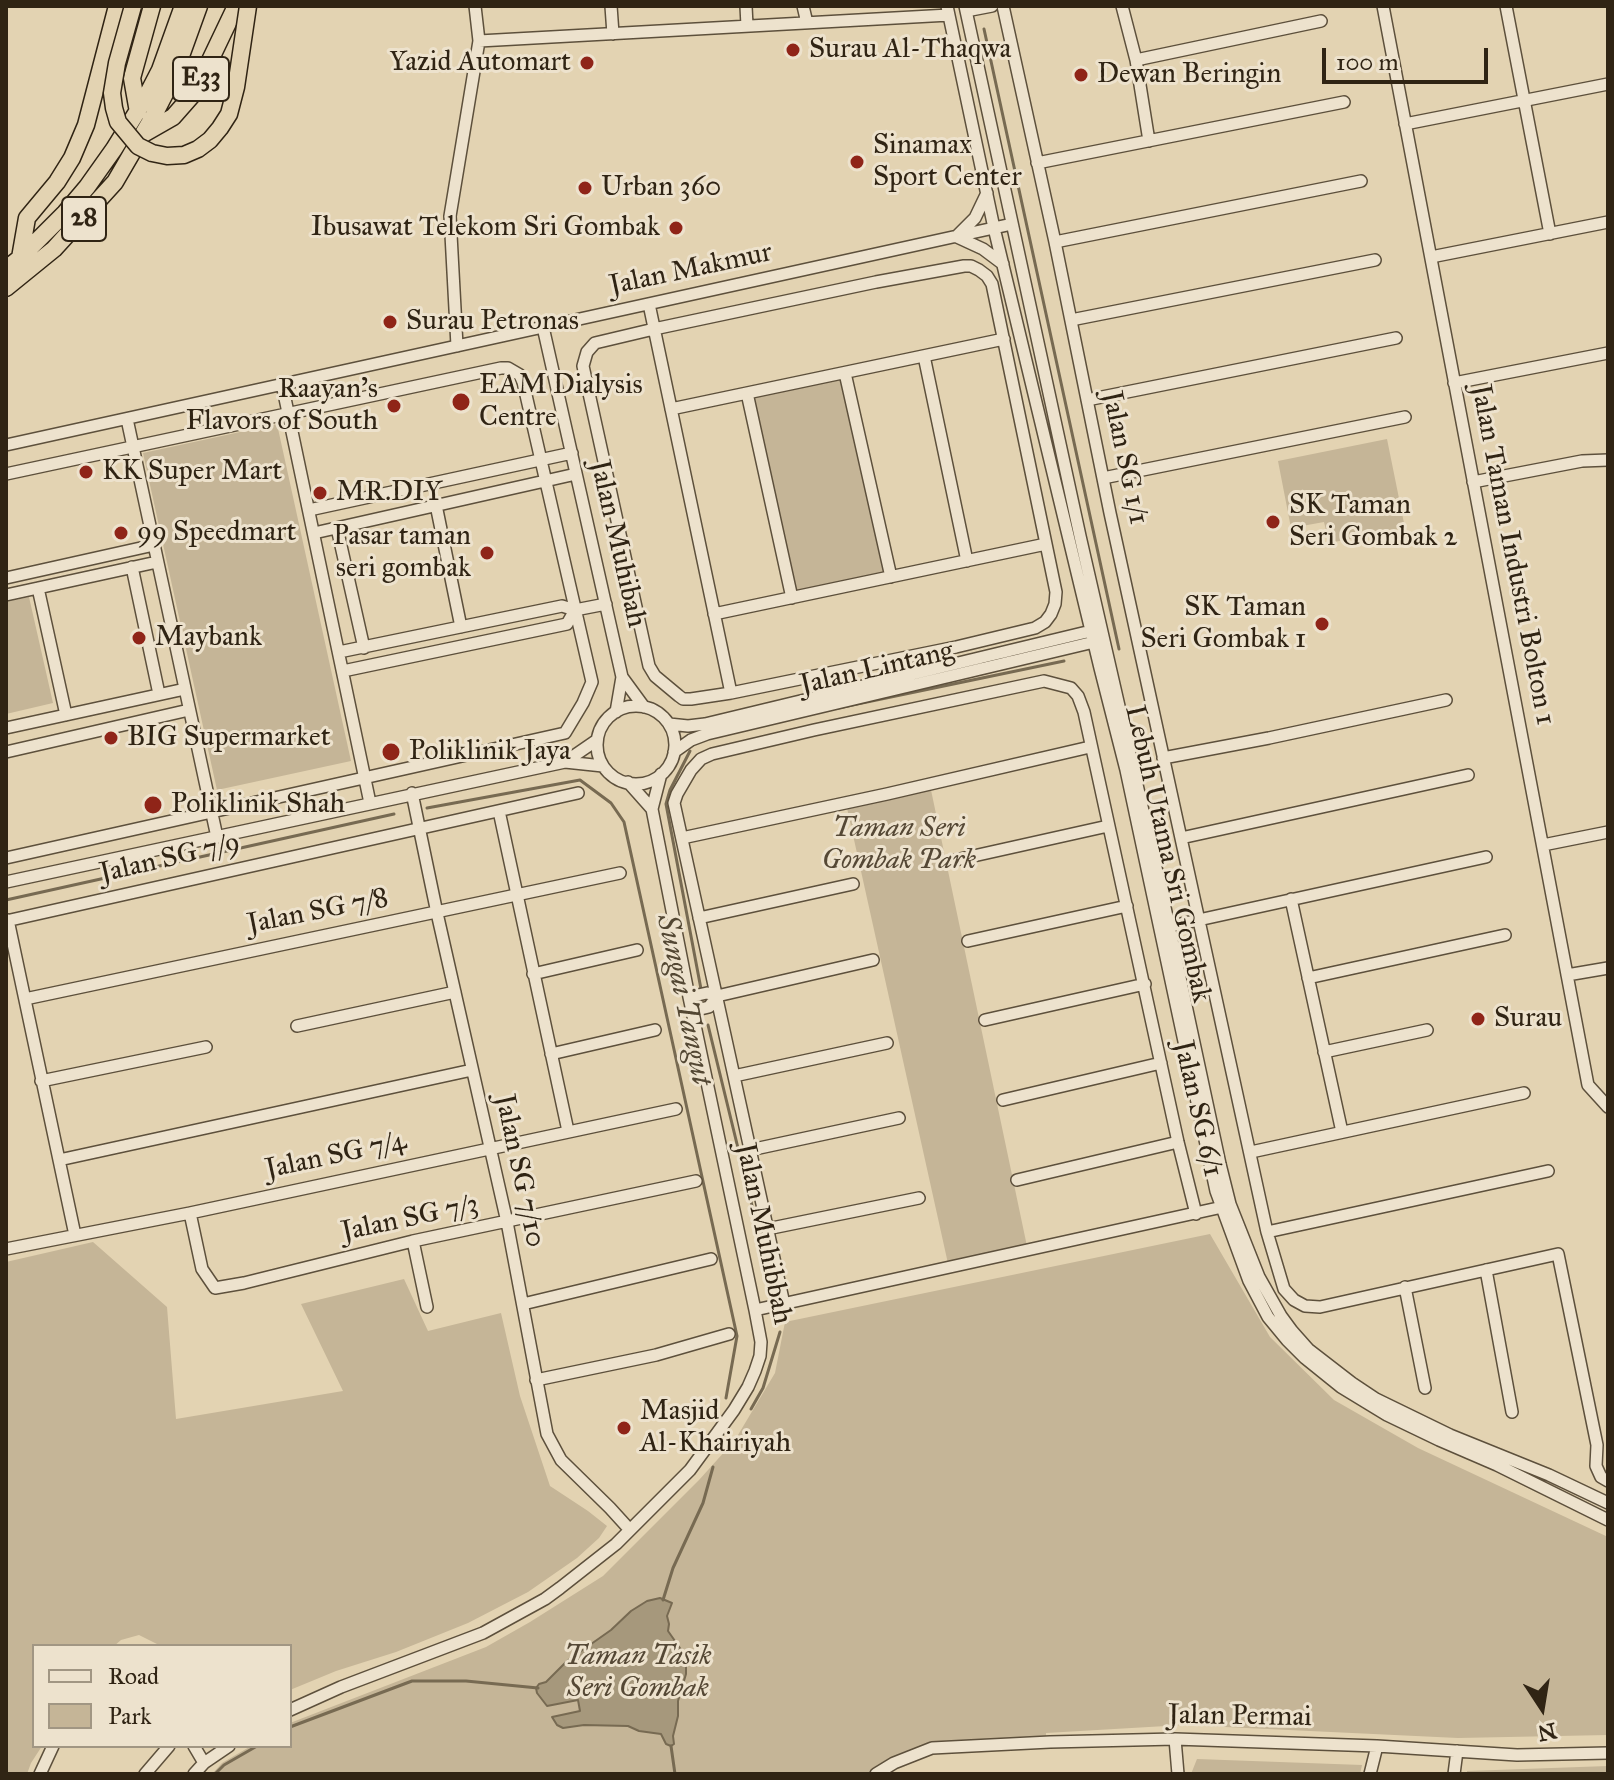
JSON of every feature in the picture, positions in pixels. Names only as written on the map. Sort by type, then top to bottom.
[{"type":"highway","points":[[20,258],[27,218],[57,182],[72,158],[86,125],[117,6]]},
{"type":"highway","points":[[133,6],[117,63],[112,93],[114,108],[118,122],[138,146],[167,156],[184,155],[198,149],[210,140],[229,114],[248,6]]},
{"type":"highway","name":"E33","points":[[138,112],[132,78],[152,6]]},
{"type":"highway","name":"28","points":[[6,288],[54,249],[115,182],[173,78],[174,53],[183,6]]},
{"type":"highway","name":"28","points":[[6,269],[65,213],[87,187],[138,112],[199,6]]},
{"type":"highway","name":"E33","points":[[143,134],[173,117],[195,92],[236,6]]},
{"type":"street","points":[[457,346],[450,216],[479,41],[475,6]]},
{"type":"street","points":[[611,6],[613,34]]},
{"type":"street","points":[[746,6],[747,26]]},
{"type":"street","points":[[803,6],[807,23]]},
{"type":"street","points":[[965,8],[992,6]]},
{"type":"street","name":"Jalan SG 1/1","points":[[1003,6],[1198,919],[1267,1232],[1284,1289],[1305,1306],[1320,1307],[1405,1287]]},
{"type":"street","points":[[1122,6],[1136,60],[1149,141]]},
{"type":"street","name":"Jalan Taman Industri Bolton 1","points":[[1383,6],[1588,1085],[1607,1104]]},
{"type":"street","points":[[1506,6],[1550,234]]},
{"type":"street","name":"Lebuh Utama Sri Gombak","points":[[965,8],[1226,1207],[1249,1281],[1268,1317],[1287,1340],[1341,1387],[1387,1415],[1608,1520]]},
{"type":"street","points":[[479,41],[807,23],[948,10]]},
{"type":"street","name":"Lebuh Utama Sri Gombak","points":[[948,10],[994,228],[1164,927]]},
{"type":"street","points":[[1136,60],[1321,21]]},
{"type":"street","points":[[1405,124],[1608,84]]},
{"type":"street","points":[[1037,163],[1344,102]]},
{"type":"street","points":[[1055,242],[1361,181]]},
{"type":"street","points":[[987,193],[975,218],[956,236],[983,249],[1003,264]]},
{"type":"street","points":[[1431,257],[1608,222]]},
{"type":"street","name":"Jalan Makmur","points":[[6,445],[1012,224]]},
{"type":"street","points":[[1071,320],[1375,260]]},
{"type":"street","points":[[964,266],[979,270],[992,284],[1025,439],[1056,592],[1051,614],[1035,628],[842,672],[683,699],[655,676],[649,666],[583,366],[587,352],[595,343],[654,329],[964,266]]},
{"type":"street","points":[[649,304],[731,693]]},
{"type":"street","name":"Jalan Muhibah","points":[[543,327],[622,677],[616,712]]},
{"type":"street","points":[[1087,400],[1396,338]]},
{"type":"street","points":[[671,409],[1004,339]]},
{"type":"street","points":[[1454,383],[1608,353]]},
{"type":"street","points":[[924,356],[967,561]]},
{"type":"street","points":[[6,474],[501,368],[514,370],[523,382],[592,682],[565,733],[6,858]]},
{"type":"street","points":[[845,373],[891,577]]},
{"type":"street","points":[[282,384],[370,803]]},
{"type":"street","points":[[747,393],[792,598]]},
{"type":"street","points":[[1103,478],[1405,417]]},
{"type":"street","points":[[127,419],[217,837]]},
{"type":"street","points":[[1025,439],[1043,435]]},
{"type":"street","points":[[309,510],[572,453]]},
{"type":"street","points":[[1473,482],[1582,461],[1608,460]]},
{"type":"street","points":[[314,533],[576,474]]},
{"type":"street","points":[[436,505],[461,627]]},
{"type":"street","points":[[337,528],[364,648]]},
{"type":"street","points":[[714,614],[1046,544]]},
{"type":"street","points":[[6,578],[154,545]]},
{"type":"street","points":[[6,594],[157,562]]},
{"type":"street","points":[[132,567],[159,694]]},
{"type":"street","points":[[38,588],[66,715]]},
{"type":"street","points":[[339,652],[562,606],[575,610],[606,604]]},
{"type":"street","points":[[343,671],[567,624],[575,610]]},
{"type":"street","name":"Jalan Lintang","points":[[669,724],[705,724],[1093,636]]},
{"type":"street","name":"Jalan Lintang","points":[[674,752],[707,734],[1093,636]]},
{"type":"street","name":"Jalan Muhibah","points":[[622,677],[644,707]]},
{"type":"street","name":"Jalan SG 6/1","points":[[682,838],[674,803],[677,794],[691,770],[701,759],[712,754],[1044,681],[1071,688],[1084,712],[1196,1214]]},
{"type":"street","points":[[6,728],[185,689]]},
{"type":"street","points":[[1163,758],[1446,700]]},
{"type":"street","points":[[629,706],[644,707],[662,716],[669,724],[675,742],[674,752],[661,774],[646,782],[628,782],[610,774],[603,766],[597,740],[603,724],[616,712],[629,706]]},
{"type":"street","points":[[6,752],[189,710]]},
{"type":"street","points":[[36,721],[40,743]]},
{"type":"street","points":[[565,762],[597,740]]},
{"type":"street","points":[[778,1306],[767,1229],[682,838],[1090,747]]},
{"type":"street","points":[[6,882],[565,762],[603,766]]},
{"type":"street","name":"Jalan Muhibbah","points":[[292,1709],[467,1639],[545,1599],[587,1568],[630,1530],[690,1470],[721,1430],[748,1387],[760,1356],[761,1342],[652,809],[661,774]]},
{"type":"street","points":[[1181,838],[1468,775]]},
{"type":"street","points":[[628,782],[652,809]]},
{"type":"street","name":"Jalan SG 7/10","points":[[412,793],[507,1222],[547,1434],[561,1460],[630,1530]]},
{"type":"street","name":"Jalan SG 7/9","points":[[7,920],[578,793]]},
{"type":"street","points":[[499,811],[568,1131]]},
{"type":"street","points":[[951,861],[1108,826]]},
{"type":"street","points":[[1543,845],[1608,832]]},
{"type":"street","points":[[1164,927],[1486,857]]},
{"type":"street","name":"Jalan SG 7/8","points":[[25,999],[620,873]]},
{"type":"street","points":[[699,918],[853,884]]},
{"type":"street","points":[[1291,899],[1342,1132]]},
{"type":"street","points":[[968,941],[1127,906]]},
{"type":"street","points":[[7,920],[75,1235]]},
{"type":"street","points":[[1308,978],[1505,935]]},
{"type":"street","points":[[533,974],[637,950]]},
{"type":"street","points":[[689,997],[707,993],[717,996],[873,960]]},
{"type":"street","points":[[1567,975],[1608,968]]},
{"type":"street","points":[[985,1020],[1145,984]]},
{"type":"street","points":[[297,1026],[455,992]]},
{"type":"street","points":[[692,1011],[709,1007],[717,996]]},
{"type":"street","points":[[551,1054],[655,1030]]},
{"type":"street","points":[[1324,1052],[1427,1030]]},
{"type":"street","points":[[734,1076],[887,1043]]},
{"type":"street","points":[[41,1081],[206,1047]]},
{"type":"street","points":[[1003,1100],[1161,1063]]},
{"type":"street","points":[[59,1160],[472,1070]]},
{"type":"street","points":[[1251,1152],[1524,1093]]},
{"type":"street","name":"Jalan SG 7/4","points":[[6,1249],[676,1109]]},
{"type":"street","points":[[750,1150],[899,1118]]},
{"type":"street","points":[[1017,1180],[1178,1142]]},
{"type":"street","points":[[1267,1232],[1548,1171]]},
{"type":"street","name":"Jalan SG 7/3","points":[[190,1213],[202,1269],[215,1288],[413,1241],[696,1181]]},
{"type":"street","points":[[767,1229],[919,1198]]},
{"type":"street","points":[[755,1310],[1226,1207]]},
{"type":"street","name":"Lebuh Utama Sri Gombak","points":[[1226,1207],[1281,1316],[1308,1349],[1332,1368],[1376,1399],[1408,1415],[1608,1503]]},
{"type":"street","points":[[413,1241],[427,1307]]},
{"type":"street","points":[[1425,1388],[1405,1287],[1558,1254],[1597,1445],[1596,1466],[1601,1477],[1608,1481]]},
{"type":"street","points":[[523,1304],[711,1259]]},
{"type":"street","points":[[1486,1270],[1512,1412]]},
{"type":"street","points":[[536,1380],[656,1355],[729,1334]]},
{"type":"street","points":[[1175,1739],[1178,1774]]},
{"type":"street","name":"Jalan Permai","points":[[876,1774],[932,1748],[1050,1742],[1175,1739],[1377,1746],[1517,1755],[1608,1753]]},
{"type":"street","points":[[1370,1774],[1377,1746]]},
{"type":"street","points":[[40,1774],[52,1748]]},
{"type":"street","points":[[145,1774],[167,1748]]},
{"type":"street","points":[[195,1748],[204,1763]]},
{"type":"street","points":[[194,1774],[226,1748]]},
{"type":"street","points":[[1454,1774],[1457,1751]]},
{"type":"green space","points":[[845,373],[891,577],[792,598],[747,393]]},
{"type":"green space","points":[[277,424],[351,761],[217,790],[143,453]]},
{"type":"green space","points":[[1387,439],[1405,528],[1329,543],[1324,522],[1291,528],[1278,461]]},
{"type":"green space","points":[[29,597],[53,703],[6,714],[6,602]]},
{"type":"green space","name":"Taman Seri Gombak Park","points":[[931,790],[1028,1251],[949,1268],[847,808]]},
{"type":"green space","name":"Taman Tasik Seri Gombak","points":[[1210,1234],[1270,1337],[1334,1400],[1418,1448],[1608,1537],[1608,1735],[1458,1738],[1183,1725],[1046,1733],[1046,1741],[927,1747],[868,1774],[212,1774],[222,1763],[248,1748],[292,1748],[292,1722],[486,1647],[603,1576],[735,1440],[775,1373],[785,1322]]},
{"type":"green space","points":[[93,1242],[167,1307],[176,1419],[343,1391],[301,1304],[404,1279],[428,1331],[501,1313],[520,1396],[550,1486],[607,1526],[577,1558],[528,1592],[468,1623],[292,1689],[292,1644],[157,1644],[139,1635],[116,1644],[32,1644],[32,1748],[41,1748],[27,1774],[6,1774],[6,1262]]},
{"type":"green space","points":[[1197,1759],[1362,1765],[1360,1774],[1191,1774]]},
{"type":"green space","points":[[1608,1766],[1608,1774],[1467,1774],[1467,1771]]},
{"type":"shaded area","points":[[660,1598],[672,1603],[667,1616],[668,1631],[686,1662],[674,1744],[666,1744],[661,1734],[628,1726],[563,1728],[557,1725],[552,1717],[580,1711],[578,1700],[547,1706],[537,1693],[539,1684],[546,1682],[567,1661],[611,1630],[631,1611],[647,1601]]},
{"type":"waterway","points":[[984,29],[1119,649]]},
{"type":"waterway","points":[[838,708],[1064,661]]},
{"type":"waterway","points":[[690,751],[666,804],[701,989]]},
{"type":"waterway","name":"Sungai Tangut","points":[[427,808],[580,780],[611,803],[624,822],[737,1336],[726,1398]]},
{"type":"waterway","name":"Sungai Tangut","points":[[6,900],[394,814]]},
{"type":"waterway","points":[[708,1025],[775,1300]]},
{"type":"waterway","points":[[751,1409],[763,1388],[780,1332]]},
{"type":"waterway","name":"Sungai Tangut","points":[[663,1600],[673,1568],[703,1503],[713,1467]]},
{"type":"waterway","name":"Sungai Tangut","points":[[292,1726],[412,1681],[466,1681],[538,1688]]},
{"type":"waterway","points":[[671,1746],[675,1774]]},
{"type":"waterway","name":"Sungai Tangut","points":[[215,1774],[224,1765],[254,1748]]},
{"type":"place","name":"Surau Al-Thaqwa","points":[[793,50]]},
{"type":"place","name":"Yazid Automart","points":[[587,63]]},
{"type":"place","name":"Dewan Beringin","points":[[1081,75]]},
{"type":"place","name":"Sinamax Sport Center","points":[[857,162]]},
{"type":"place","name":"Urban 360","points":[[585,188]]},
{"type":"place","name":"Ibusawat Telekom Sri Gombak","points":[[676,228]]},
{"type":"place","name":"Surau Petronas","points":[[390,322]]},
{"type":"place","name":"EAM Dialysis Centre","points":[[461,402]]},
{"type":"place","name":"Raayan's Flavors of South","points":[[394,406]]},
{"type":"place","name":"KK Super Mart","points":[[86,472]]},
{"type":"place","name":"MR.DIY","points":[[320,493]]},
{"type":"place","name":"SK Taman Seri Gombak 2","points":[[1273,522]]},
{"type":"place","name":"99 Speedmart","points":[[121,533]]},
{"type":"place","name":"Pasar taman seri gombak","points":[[487,553]]},
{"type":"place","name":"SK Taman Seri Gombak 1","points":[[1322,624]]},
{"type":"place","name":"Maybank","points":[[139,638]]},
{"type":"place","name":"BIG Supermarket","points":[[111,738]]},
{"type":"place","name":"Poliklinik Jaya","points":[[391,752]]},
{"type":"place","name":"Poliklinik Shah","points":[[153,805]]},
{"type":"place","name":"Surau","points":[[1478,1019]]},
{"type":"place","name":"Masjid Al-Khairiyah","points":[[624,1428]]}]
